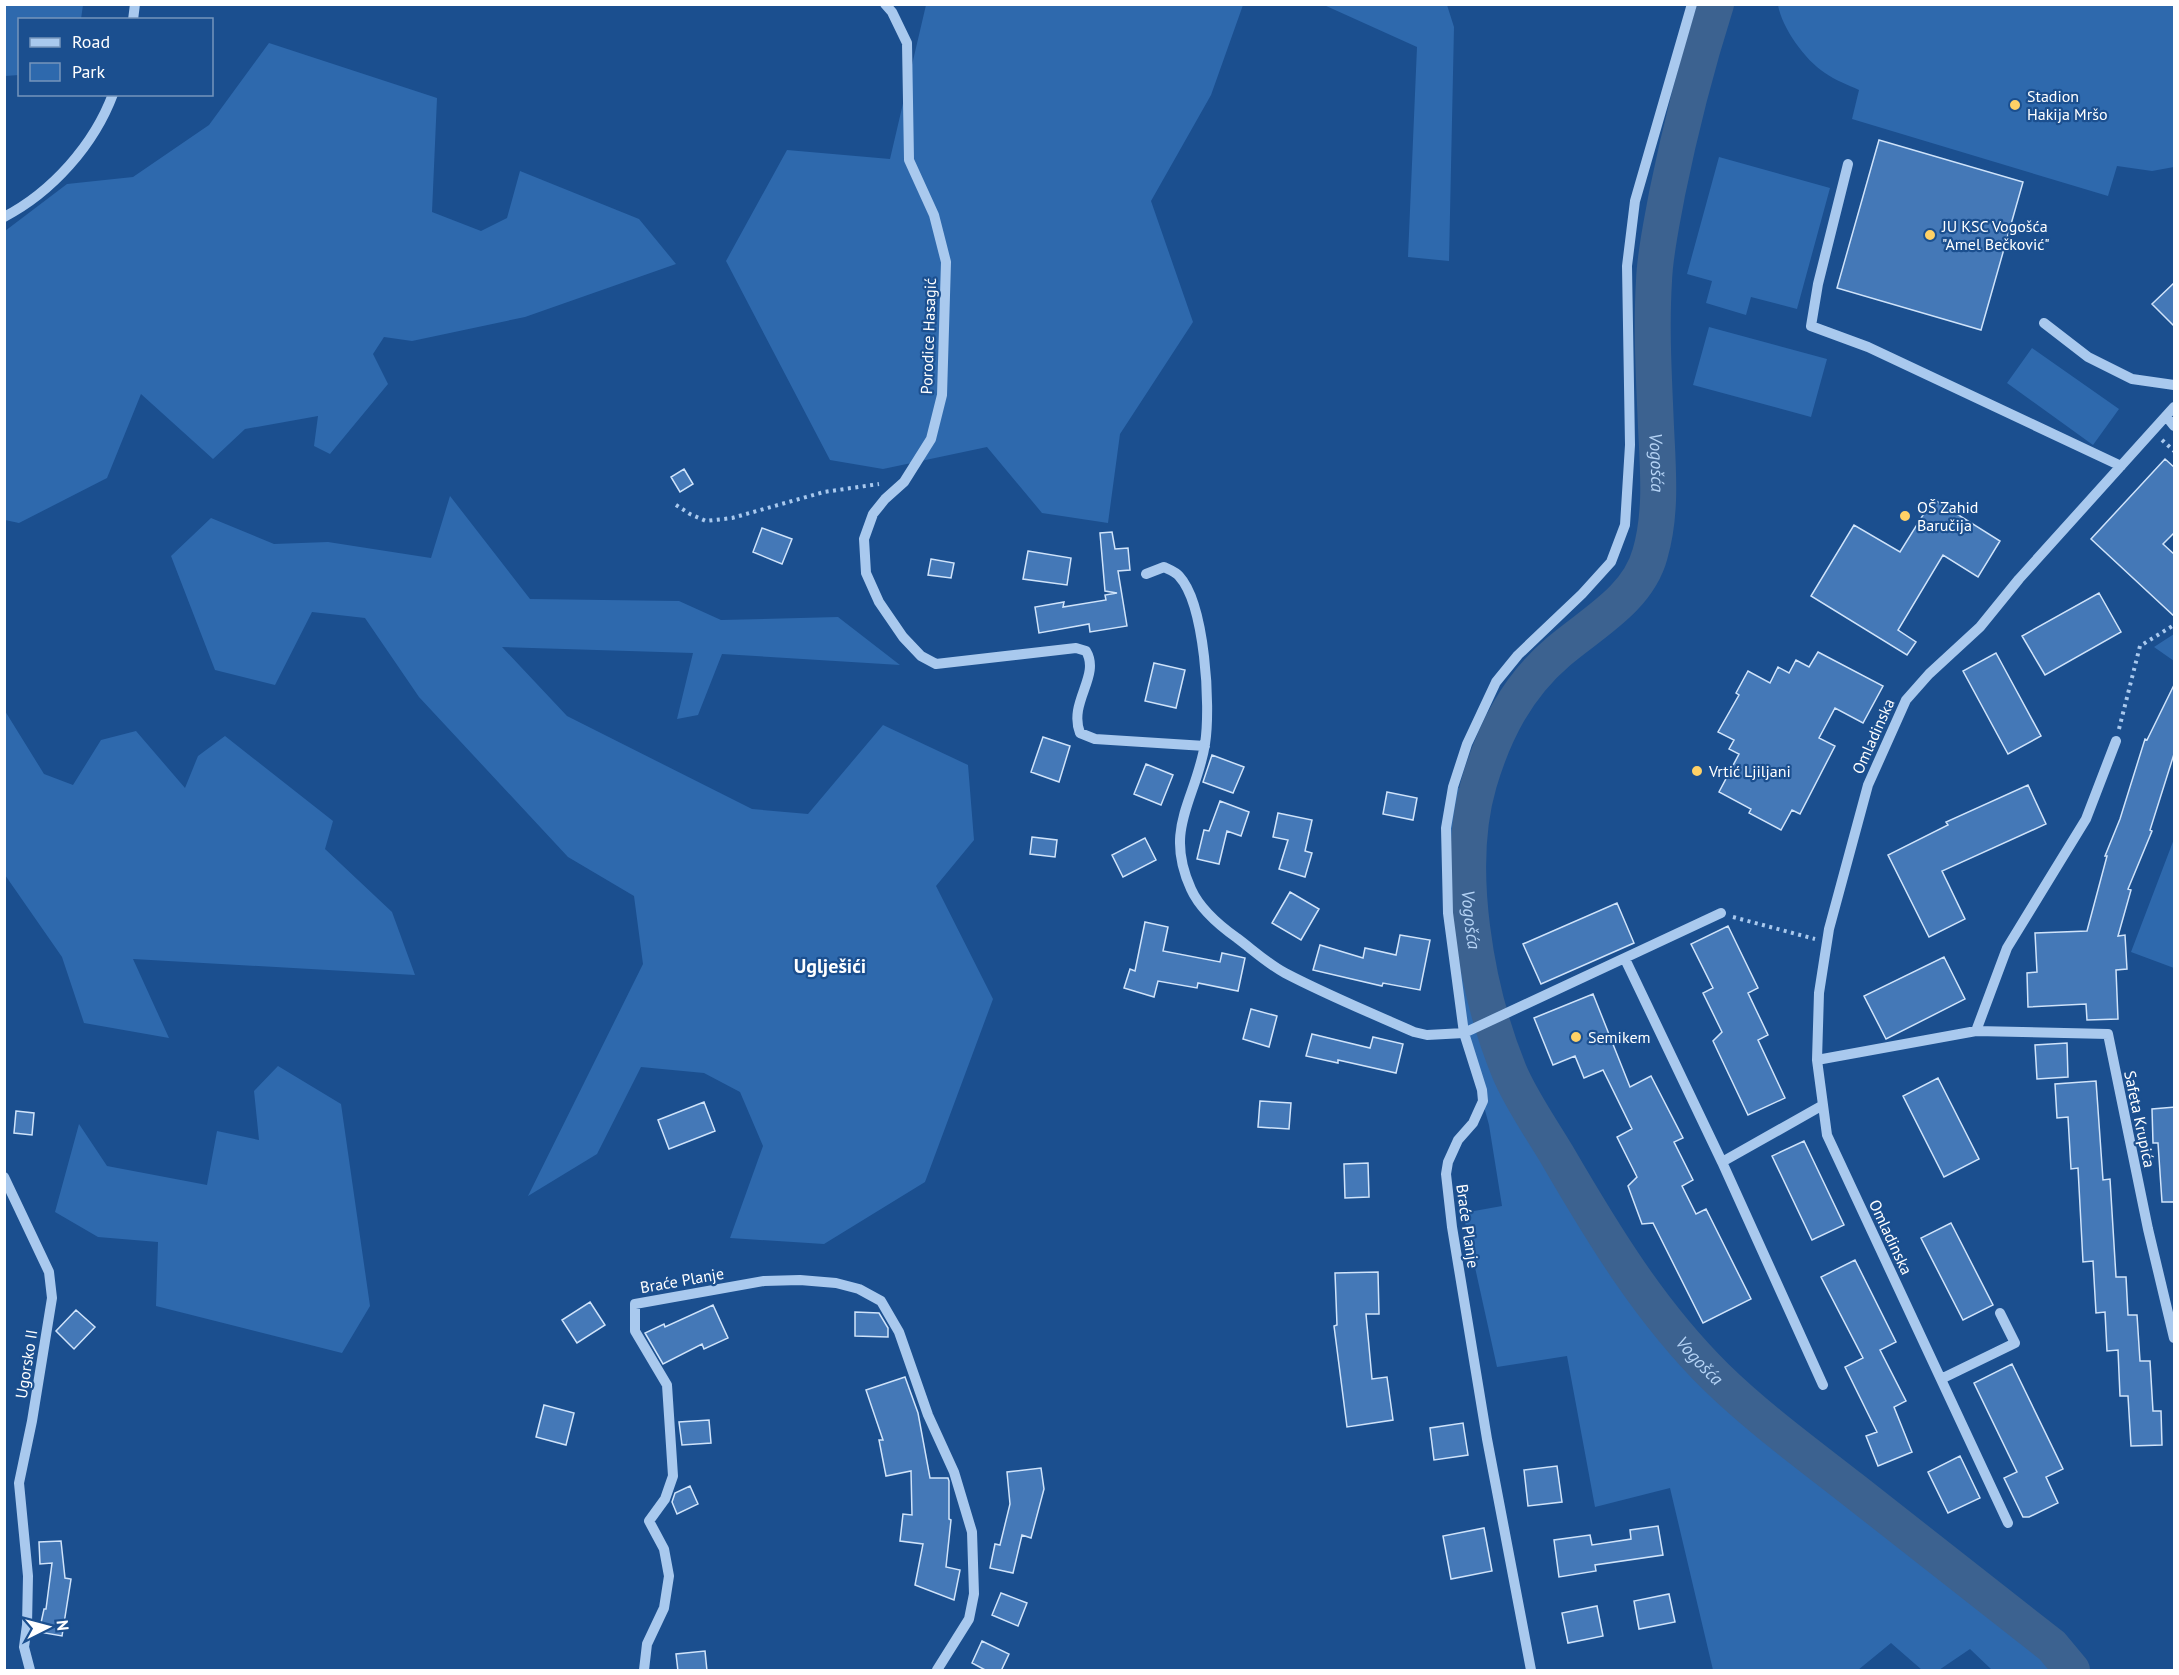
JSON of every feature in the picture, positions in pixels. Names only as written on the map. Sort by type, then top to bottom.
[{"type":"street","name":"Porodice Hasagić","points":[[885,4],[892,12],[907,43],[909,160],[934,215],[946,262],[942,395],[931,439],[904,482],[885,499],[873,514],[864,538],[866,573],[879,602],[903,637],[921,656],[936,664],[1076,648],[1086,651],[1091,667],[1079,703],[1076,722],[1080,733],[1095,738],[1205,746]]},
{"type":"street","name":"Braće Planje","points":[[1531,1671],[1483,1415],[1452,1227],[1446,1174],[1448,1162],[1458,1140],[1473,1123],[1483,1101],[1482,1090],[1464,1032],[1448,913],[1446,828],[1453,787],[1467,744],[1496,682],[1518,655],[1582,594],[1611,562],[1625,525],[1630,446],[1628,266],[1635,201],[1692,4]]},
{"type":"street","points":[[4,217],[23,208],[69,166],[104,118],[112,96]]},
{"type":"street","points":[[1848,164],[1818,284],[1811,326],[1868,347],[2121,466]]},
{"type":"street","points":[[2044,323],[2088,357],[2132,379],[2175,385]]},
{"type":"street","name":"Omladinska","points":[[2008,1523],[1827,1134],[1817,1060],[1819,993],[1829,929],[1868,785],[1906,699],[1929,674],[1980,627],[2019,579],[2175,407]]},
{"type":"street","points":[[2166,416],[2175,426]]},
{"type":"street","points":[[1146,574],[1164,567],[1179,575],[1194,601],[1208,682],[1209,710],[1205,746],[1180,826],[1179,853],[1191,890],[1203,908],[1224,929],[1284,973],[1414,1032],[1427,1035],[1464,1032],[1525,1002],[1721,914]]},
{"type":"street","points":[[1976,1031],[2007,948],[2086,819],[2116,741]]},
{"type":"street","points":[[1625,959],[1722,1162],[1822,1385]]},
{"type":"street","name":"Safeta Krupića","points":[[1817,1060],[1976,1031],[2108,1034],[2148,1229],[2175,1338]]},
{"type":"street","points":[[1722,1162],[1823,1105]]},
{"type":"street","name":"Ugorsko II","points":[[4,1178],[49,1272],[52,1299],[32,1421],[19,1483],[28,1576],[24,1647],[27,1669]]},
{"type":"street","name":"Braće Planje","points":[[644,1671],[648,1644],[664,1608],[669,1576],[664,1549],[649,1521],[664,1499],[673,1476],[667,1385],[634,1330],[635,1304],[764,1281],[800,1280],[836,1283],[859,1289],[881,1301],[899,1332],[928,1415],[954,1472],[972,1532],[974,1594],[969,1619],[937,1671]]},
{"type":"street","points":[[1941,1379],[2015,1343],[2000,1313]]},
{"type":"path","points":[[676,505],[706,521],[732,518],[824,492],[904,482]]},
{"type":"path","points":[[2116,741],[2140,646],[2172,630],[2175,625]]},
{"type":"path","points":[[1721,914],[1828,942]]},
{"type":"green space","points":[[5,4],[83,4],[81,18],[18,18],[18,75],[5,76]]},
{"type":"green space","points":[[926,5],[1243,5],[1211,95],[1151,201],[1193,322],[1120,434],[1108,523],[1042,513],[987,447],[883,469],[830,460],[726,261],[787,150],[890,159]]},
{"type":"green space","points":[[1324,5],[1447,5],[1454,27],[1449,261],[1408,257],[1417,47]]},
{"type":"green space","name":"Stadion Hakija Mršo","points":[[1778,5],[2174,5],[2174,167],[2152,171],[2117,166],[2108,196],[1852,119],[1859,90],[1829,76],[1810,60],[1789,33]]},
{"type":"green space","points":[[269,43],[437,98],[432,212],[481,231],[507,218],[520,171],[639,219],[676,264],[525,317],[412,341],[384,337],[373,354],[388,384],[330,454],[314,446],[318,416],[245,429],[213,459],[141,394],[107,478],[19,523],[5,520],[5,231],[67,184],[133,177],[209,125]]},
{"type":"green space","points":[[1719,157],[1830,188],[1797,309],[1751,297],[1746,315],[1706,303],[1712,281],[1687,274]]},
{"type":"green space","points":[[1709,327],[1827,359],[1811,417],[1693,385]]},
{"type":"green space","points":[[2032,348],[2119,409],[2093,445],[2007,383]]},
{"type":"green space","points":[[450,496],[530,599],[679,601],[721,620],[838,617],[900,665],[722,654],[698,715],[677,719],[693,653],[502,647],[567,716],[752,809],[808,814],[883,725],[968,765],[974,840],[936,886],[993,999],[925,1182],[824,1244],[730,1238],[763,1146],[740,1092],[704,1073],[641,1067],[597,1154],[528,1196],[643,964],[634,896],[568,857],[419,697],[365,618],[312,612],[275,685],[215,670],[171,556],[211,518],[274,544],[328,542],[431,558]]},
{"type":"green space","points":[[2174,634],[2174,661],[2154,647]]},
{"type":"green space","points":[[5,711],[44,774],[73,785],[101,740],[136,731],[185,788],[198,756],[225,736],[333,821],[325,849],[392,912],[415,975],[133,959],[169,1038],[84,1023],[62,957],[5,875]]},
{"type":"green space","points":[[1453,787],[1477,791],[1470,826],[1467,875],[1472,931],[1498,1042],[1511,1077],[1605,1237],[1659,1314],[1717,1378],[1786,1438],[2052,1646],[2072,1670],[1992,1670],[1970,1649],[1939,1670],[1922,1670],[1891,1643],[1858,1670],[1713,1670],[1670,1488],[1595,1507],[1567,1356],[1497,1367],[1463,1213],[1502,1206],[1489,1125],[1464,1033],[1445,856]]},
{"type":"green space","points":[[2174,839],[2174,968],[2131,952]]},
{"type":"green space","points":[[278,1066],[341,1104],[370,1306],[342,1353],[156,1306],[158,1242],[98,1237],[55,1212],[79,1124],[107,1166],[207,1185],[217,1131],[259,1140],[254,1091]]},
{"type":"building","name":"JU KSC Vogošća \"Amel Bečković\"","points":[[1879,140],[2023,182],[1981,330],[1837,288]]},
{"type":"building","points":[[2175,282],[2175,327],[2152,304]]},
{"type":"building","points":[[2165,459],[2175,468],[2175,532],[2163,544],[2175,555],[2175,617],[2091,539]]},
{"type":"building","points":[[684,469],[693,484],[680,492],[671,477]]},
{"type":"building","points":[[1933,499],[2000,541],[1978,577],[1943,555],[1898,630],[1916,642],[1907,655],[1811,596],[1854,525],[1900,552]]},
{"type":"building","points":[[762,528],[792,539],[782,564],[753,552]]},
{"type":"building","points":[[1112,532],[1115,549],[1128,548],[1130,570],[1118,571],[1127,626],[1090,632],[1089,624],[1039,633],[1035,607],[1064,602],[1063,607],[1106,600],[1105,595],[1117,593],[1105,591],[1100,533]]},
{"type":"building","points":[[1028,551],[1071,558],[1067,585],[1023,579]]},
{"type":"building","points":[[931,559],[954,563],[951,578],[928,575]]},
{"type":"building","points":[[2099,593],[2121,632],[2045,675],[2022,636]]},
{"type":"building","points":[[1818,652],[1883,686],[1863,723],[1835,708],[1819,738],[1835,746],[1800,814],[1792,810],[1781,830],[1749,813],[1751,809],[1719,792],[1739,754],[1729,749],[1734,740],[1718,732],[1739,695],[1736,693],[1748,671],[1770,683],[1778,667],[1789,673],[1796,660],[1809,667]]},
{"type":"building","points":[[1996,653],[2041,736],[2008,754],[1963,671]]},
{"type":"building","points":[[1154,663],[1185,670],[1176,708],[1145,701]]},
{"type":"building","points":[[2175,683],[2175,751],[2150,830],[2152,831],[2128,889],[2131,890],[2118,936],[2125,935],[2127,969],[2116,970],[2118,1019],[2087,1020],[2086,1004],[2028,1007],[2027,973],[2037,972],[2035,933],[2087,931],[2107,856],[2105,856],[2120,819],[2145,739],[2147,740]]},
{"type":"building","points":[[1043,737],[1070,746],[1059,782],[1031,772]]},
{"type":"building","points":[[1212,755],[1244,767],[1233,793],[1203,782]]},
{"type":"building","points":[[1146,764],[1173,775],[1161,805],[1134,794]]},
{"type":"building","points":[[2028,785],[2046,824],[1942,871],[1965,919],[1929,937],[1888,855],[1948,825],[1946,822]]},
{"type":"building","points":[[1387,792],[1417,798],[1413,820],[1383,814]]},
{"type":"building","points":[[1220,801],[1249,812],[1241,836],[1227,831],[1219,864],[1197,859],[1204,830],[1209,831]]},
{"type":"building","points":[[1278,813],[1312,820],[1305,851],[1312,853],[1305,877],[1279,869],[1288,840],[1273,837]]},
{"type":"building","points":[[1032,837],[1057,840],[1055,857],[1030,854]]},
{"type":"building","points":[[1145,838],[1156,860],[1123,877],[1112,855]]},
{"type":"building","points":[[1290,892],[1319,909],[1301,940],[1272,923]]},
{"type":"building","points":[[1617,903],[1634,943],[1541,984],[1523,944]]},
{"type":"building","points":[[1145,922],[1168,927],[1163,951],[1220,962],[1222,953],[1245,958],[1238,991],[1198,983],[1197,988],[1158,981],[1154,997],[1124,988],[1130,969],[1135,971]]},
{"type":"building","points":[[1728,926],[1758,988],[1748,993],[1768,1035],[1758,1040],[1785,1098],[1748,1115],[1713,1041],[1722,1032],[1703,993],[1713,988],[1691,944]]},
{"type":"building","points":[[1400,935],[1430,940],[1420,990],[1383,983],[1382,986],[1313,970],[1320,945],[1363,958],[1365,948],[1396,955]]},
{"type":"building","points":[[1944,957],[1965,999],[1886,1039],[1864,996]]},
{"type":"building","points":[[1593,994],[1630,1087],[1651,1076],[1683,1138],[1674,1142],[1693,1180],[1682,1186],[1696,1214],[1706,1209],[1751,1299],[1703,1323],[1653,1223],[1642,1224],[1628,1186],[1637,1177],[1617,1137],[1632,1129],[1603,1070],[1584,1078],[1575,1056],[1553,1065],[1534,1018]]},
{"type":"building","points":[[1251,1009],[1277,1016],[1269,1047],[1243,1039]]},
{"type":"building","points":[[1312,1034],[1370,1048],[1373,1037],[1403,1044],[1396,1073],[1338,1060],[1338,1063],[1306,1056]]},
{"type":"building","points":[[2067,1043],[2068,1077],[2037,1079],[2035,1045]]},
{"type":"building","points":[[1938,1078],[1979,1159],[1944,1177],[1903,1096]]},
{"type":"building","points":[[2096,1081],[2103,1180],[2110,1179],[2116,1277],[2126,1277],[2128,1315],[2137,1315],[2140,1361],[2150,1361],[2153,1411],[2161,1411],[2162,1445],[2131,1446],[2128,1396],[2120,1396],[2118,1350],[2107,1351],[2105,1312],[2096,1313],[2093,1261],[2083,1262],[2078,1168],[2071,1169],[2068,1117],[2057,1118],[2055,1084]]},
{"type":"building","points":[[1260,1101],[1291,1103],[1289,1129],[1258,1127]]},
{"type":"building","points":[[704,1102],[715,1131],[669,1149],[658,1120]]},
{"type":"building","points":[[2175,1107],[2175,1202],[2162,1202],[2158,1143],[2153,1143],[2152,1109]]},
{"type":"building","points":[[16,1111],[34,1113],[32,1135],[14,1133]]},
{"type":"building","points":[[1804,1141],[1844,1225],[1812,1240],[1772,1156]]},
{"type":"building","points":[[1368,1163],[1369,1197],[1345,1198],[1344,1164]]},
{"type":"building","points":[[1951,1223],[1993,1305],[1963,1320],[1921,1238]]},
{"type":"building","points":[[1855,1260],[1896,1342],[1880,1350],[1906,1401],[1894,1407],[1912,1452],[1878,1466],[1866,1436],[1877,1432],[1845,1367],[1863,1358],[1821,1277]]},
{"type":"building","points":[[1378,1272],[1379,1314],[1366,1314],[1372,1379],[1387,1377],[1393,1420],[1347,1427],[1334,1326],[1337,1325],[1335,1273]]},
{"type":"building","points":[[590,1302],[605,1325],[577,1343],[562,1320]]},
{"type":"building","points":[[713,1305],[728,1338],[704,1349],[702,1344],[663,1364],[645,1333],[664,1324],[665,1327]]},
{"type":"building","points":[[76,1310],[95,1327],[74,1349],[56,1331]]},
{"type":"building","points":[[855,1312],[879,1313],[888,1328],[888,1337],[855,1336]]},
{"type":"building","points":[[2012,1364],[2063,1469],[2046,1477],[2058,1503],[2029,1517],[2023,1517],[2004,1478],[2017,1472],[1974,1383]]},
{"type":"building","points":[[905,1377],[918,1413],[930,1478],[948,1478],[949,1481],[949,1519],[951,1520],[946,1567],[960,1570],[954,1600],[915,1585],[923,1544],[900,1541],[903,1514],[912,1515],[911,1471],[886,1476],[879,1440],[883,1440],[866,1390]]},
{"type":"building","points":[[544,1405],[574,1413],[566,1445],[536,1437]]},
{"type":"building","points":[[709,1420],[711,1443],[682,1445],[679,1422]]},
{"type":"building","points":[[1463,1423],[1468,1455],[1434,1460],[1430,1428]]},
{"type":"building","points":[[1960,1456],[1980,1498],[1948,1513],[1928,1472]]},
{"type":"building","points":[[1557,1466],[1562,1502],[1528,1506],[1524,1470]]},
{"type":"building","points":[[1041,1468],[1044,1489],[1031,1538],[1022,1535],[1013,1573],[990,1568],[995,1544],[1000,1545],[1010,1504],[1007,1472]]},
{"type":"building","points":[[690,1486],[698,1504],[677,1514],[672,1502],[675,1493]]},
{"type":"building","points":[[1658,1526],[1663,1555],[1595,1565],[1596,1571],[1559,1577],[1554,1540],[1590,1535],[1592,1545],[1631,1539],[1630,1530]]},
{"type":"building","points":[[1484,1528],[1492,1571],[1451,1579],[1443,1536]]},
{"type":"building","points":[[61,1541],[65,1578],[71,1579],[62,1636],[39,1632],[44,1609],[46,1609],[52,1563],[40,1564],[39,1542]]},
{"type":"building","points":[[1001,1593],[1027,1603],[1018,1626],[992,1615]]},
{"type":"building","points":[[1669,1594],[1675,1622],[1639,1629],[1634,1601]]},
{"type":"building","points":[[1597,1606],[1603,1636],[1568,1643],[1562,1613]]},
{"type":"building","points":[[982,1641],[1009,1654],[1001,1671],[987,1671],[972,1663]]},
{"type":"building","points":[[705,1651],[707,1671],[678,1671],[676,1654]]},
{"type":"waterway","name":"Vogošća","points":[[1716,4],[1683,122],[1656,259],[1653,336],[1658,491],[1654,538],[1644,570],[1625,597],[1558,652],[1530,680],[1509,712],[1492,746],[1479,783],[1468,852],[1472,928],[1478,967],[1497,1039],[1519,1093],[1610,1243],[1670,1326],[1716,1377],[1748,1407],[2052,1646],[2072,1670]]},
{"type":"place","name":"Stadion Hakija Mršo","points":[[2015,105]]},
{"type":"place","name":"JU KSC Vogošća \"Amel Bečković\"","points":[[1930,235]]},
{"type":"place","name":"OŠ Zahid Baručija","points":[[1905,516]]},
{"type":"place","name":"Vrtić Ljiljani","points":[[1697,771]]},
{"type":"place","name":"Semikem","points":[[1576,1037]]},
{"type":"district","name":"Uglješići","points":[[830,966]]}]
